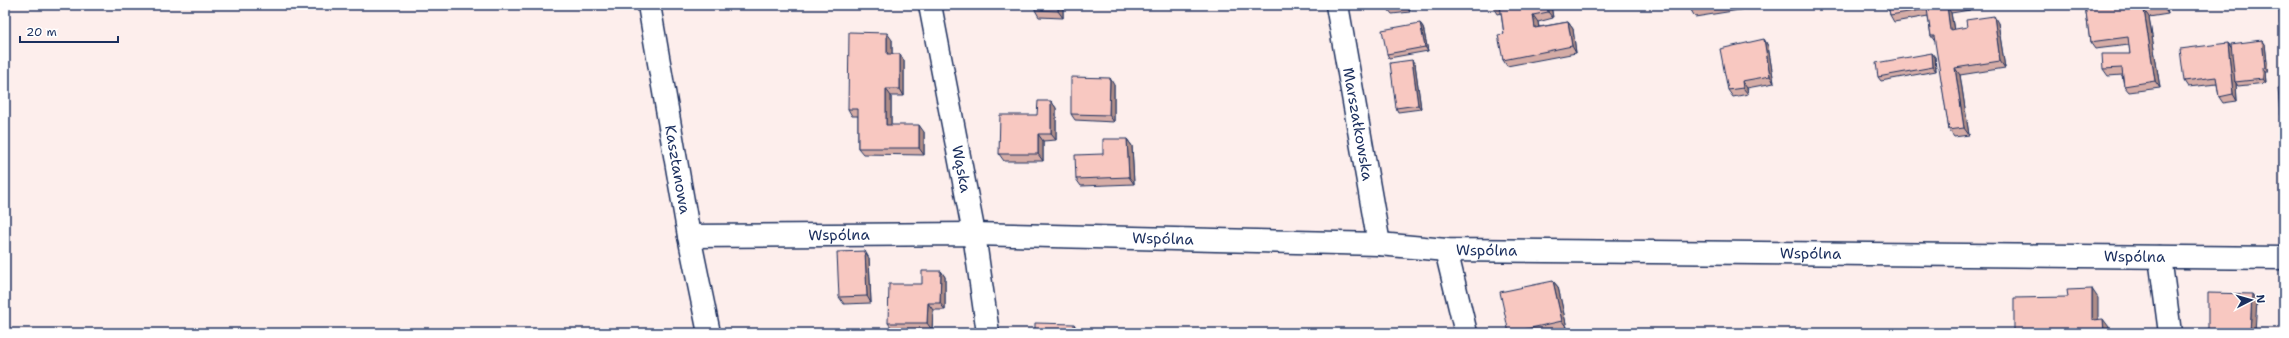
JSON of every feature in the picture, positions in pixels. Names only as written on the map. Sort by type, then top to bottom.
[{"type":"street","name":"Kasztanowa","points":[[649,5],[689,236],[709,333]]},
{"type":"street","name":"Wąska","points":[[930,5],[974,234],[988,333]]},
{"type":"street","name":"Marszałkowska","points":[[1337,5],[1379,244]]},
{"type":"street","name":"Wspólna","points":[[689,236],[974,234],[1379,244],[1446,250],[2284,258]]},
{"type":"street","points":[[1446,250],[1466,333]]},
{"type":"street","points":[[2160,257],[2170,333]]},
{"type":"building","points":[[1035,5],[1058,5],[1058,11],[1035,10]]},
{"type":"building","points":[[1387,5],[1403,5],[1387,8]]},
{"type":"building","points":[[1500,5],[1547,5],[1548,12],[1533,15],[1535,28],[1568,22],[1572,46],[1503,60],[1498,35],[1504,34]]},
{"type":"building","points":[[1690,5],[1724,5],[1691,10]]},
{"type":"building","points":[[1888,5],[1953,5],[1947,6],[1950,30],[1967,27],[1966,20],[1994,16],[2000,61],[1955,68],[1964,128],[1949,130],[1934,36],[1931,36],[1927,9],[1890,15]]},
{"type":"building","points":[[2085,5],[2162,5],[2163,7],[2144,10],[2155,81],[2124,86],[2122,68],[2103,69],[2102,54],[2130,54],[2128,37],[2090,42]]},
{"type":"building","points":[[2279,5],[2284,5],[2284,22],[2280,23]]},
{"type":"building","points":[[1420,23],[1425,47],[1387,54],[1382,30]]},
{"type":"building","points":[[849,32],[887,33],[887,54],[900,54],[900,89],[886,89],[886,125],[919,125],[919,148],[858,148],[858,109],[848,109]]},
{"type":"building","points":[[1764,39],[1770,76],[1742,81],[1743,88],[1728,90],[1720,49]]},
{"type":"building","points":[[2262,40],[2265,68],[2262,68],[2263,79],[2235,82],[2231,44]]},
{"type":"building","points":[[2228,43],[2233,94],[2219,97],[2216,77],[2184,81],[2180,49]]},
{"type":"building","points":[[1932,53],[1933,67],[1878,77],[1876,63]]},
{"type":"building","points":[[1412,60],[1418,105],[1396,108],[1390,63]]},
{"type":"building","points":[[1071,77],[1110,78],[1109,115],[1071,114]]},
{"type":"building","points":[[2278,88],[2284,88],[2284,114],[2280,115]]},
{"type":"building","points":[[1038,101],[1051,101],[1051,134],[1038,134],[1038,154],[999,154],[1000,115],[1037,115]]},
{"type":"building","points":[[1103,139],[1127,139],[1129,177],[1076,179],[1075,155],[1103,154]]},
{"type":"building","points":[[865,251],[867,296],[839,297],[837,252]]},
{"type":"building","points":[[922,271],[941,271],[940,303],[928,303],[927,323],[888,323],[889,284],[922,284]]},
{"type":"building","points":[[1553,281],[1562,321],[1509,333],[1500,292]]},
{"type":"building","points":[[2092,289],[2092,320],[2103,319],[2104,333],[2014,333],[2014,298],[2068,297],[2067,290]]},
{"type":"building","points":[[2208,293],[2252,294],[2250,333],[2208,333]]},
{"type":"building","points":[[1035,323],[1074,324],[1074,333],[1035,333]]}]
